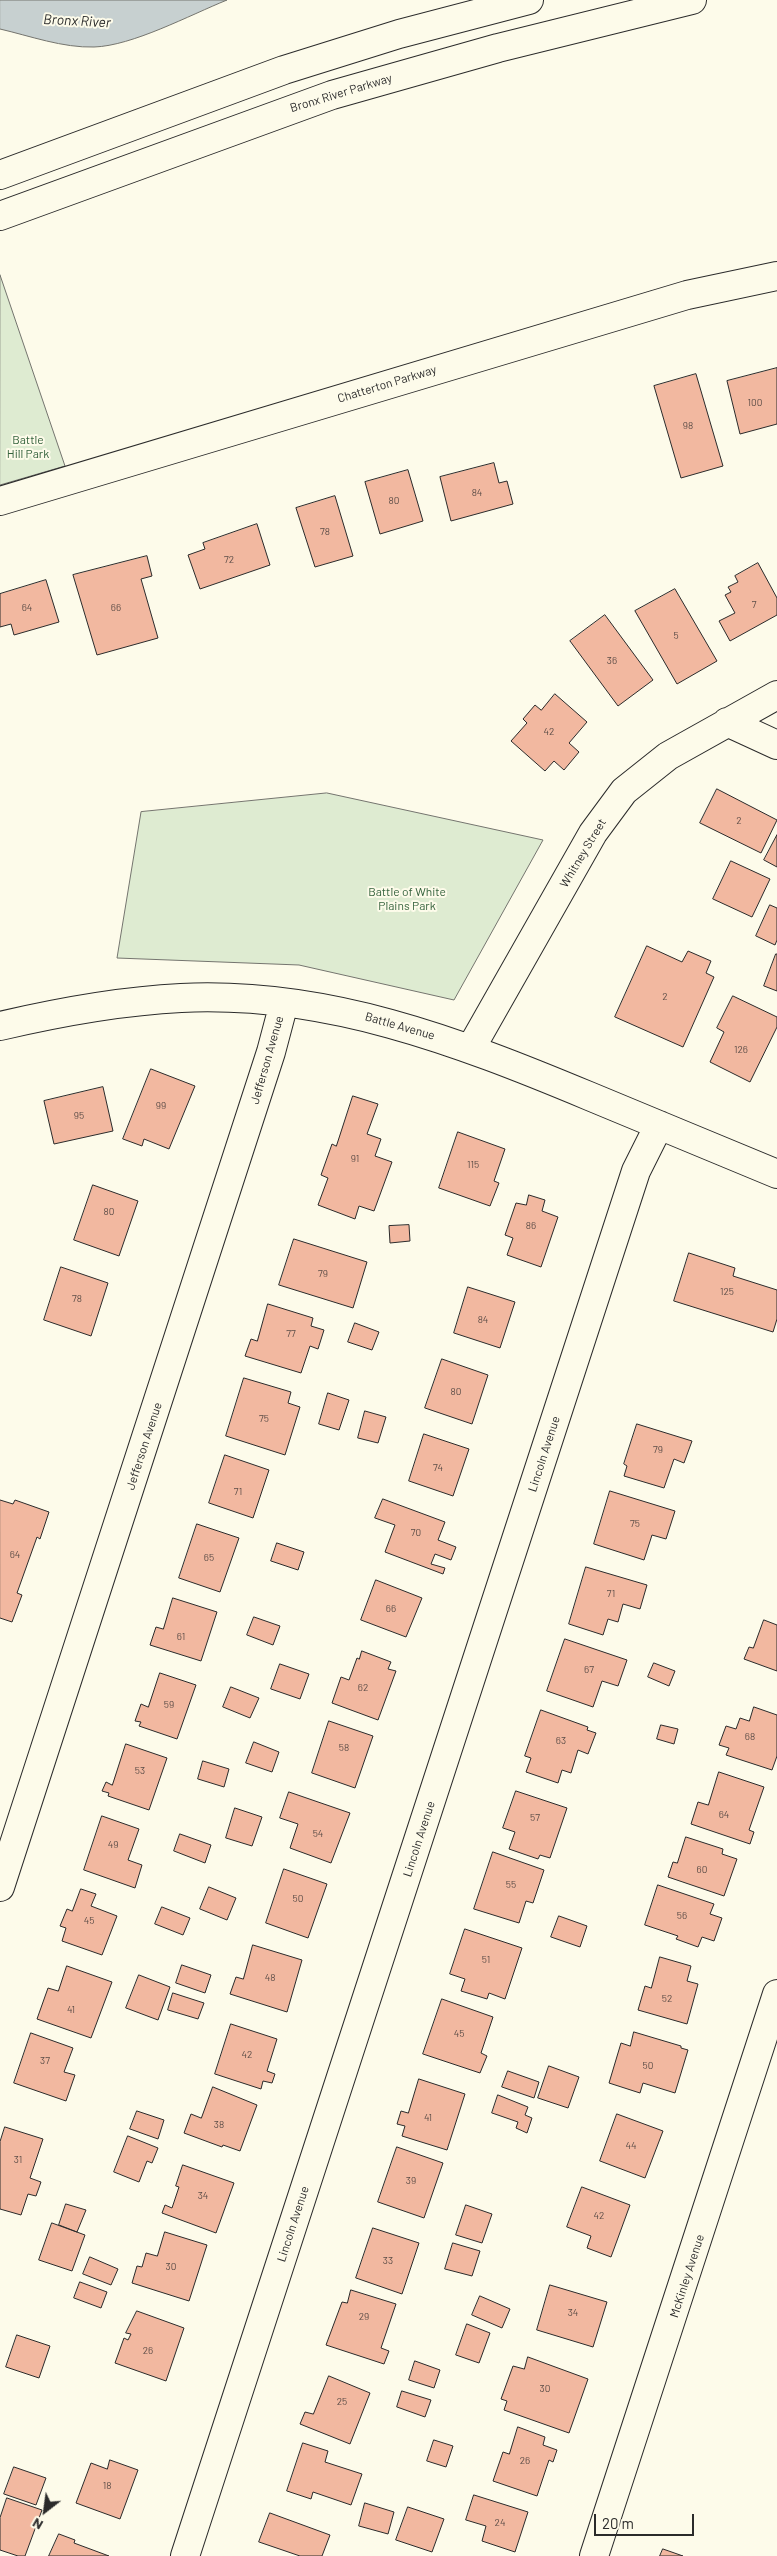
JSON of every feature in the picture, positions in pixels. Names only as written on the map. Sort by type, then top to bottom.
[{"type":"main road","points":[[0,175],[284,70],[399,34],[529,0]]},
{"type":"main road","name":"Bronx River Parkway","points":[[0,216],[332,95],[459,58],[692,0]]},
{"type":"main road","name":"Chatterton Parkway","points":[[0,501],[687,294],[777,276]]},
{"type":"main road","name":"Whitney Street","points":[[470,1048],[588,841],[608,811],[624,792],[668,756],[777,696]]},
{"type":"main road","points":[[727,722],[777,745]]},
{"type":"main road","name":"Battle Avenue","points":[[0,1026],[93,1007],[182,998],[284,1003],[376,1019],[470,1048],[777,1174]]},
{"type":"main road","name":"Jefferson Avenue","points":[[0,1887],[272,1052],[284,1003]]},
{"type":"main road","name":"Lincoln Avenue","points":[[185,2556],[636,1171],[659,1125]]},
{"type":"main road","name":"McKinley Avenue","points":[[594,2556],[777,1994]]},
{"type":"green space","name":"Battle Hill Park","points":[[0,275],[65,466],[0,485]]},
{"type":"green space","name":"Battle of White Plains Park","points":[[327,793],[543,840],[454,1000],[299,965],[117,958],[141,812]]},
{"type":"water","name":"Bronx River","points":[[0,0],[227,0],[143,36],[109,45],[82,47],[59,44],[0,29]]},
{"type":"building","points":[[777,368],[777,424],[740,434],[727,381]]},
{"type":"building","points":[[696,374],[723,466],[681,478],[654,386]]},
{"type":"building","points":[[494,463],[499,483],[507,481],[513,504],[451,521],[440,477]]},
{"type":"building","points":[[408,470],[423,521],[380,534],[365,482]]},
{"type":"building","points":[[335,496],[353,556],[315,567],[296,508]]},
{"type":"building","points":[[257,524],[270,565],[200,589],[188,555],[205,549],[203,543]]},
{"type":"building","points":[[147,556],[152,576],[141,579],[158,638],[97,655],[73,575]]},
{"type":"building","points":[[758,563],[777,598],[777,615],[730,641],[719,621],[735,613],[725,595],[731,592],[728,587],[738,582],[735,576]]},
{"type":"building","points":[[46,580],[59,622],[14,635],[11,624],[0,627],[0,594]]},
{"type":"building","points":[[675,589],[717,661],[677,684],[635,611]]},
{"type":"building","points":[[605,615],[653,680],[618,706],[570,641]]},
{"type":"building","points":[[555,694],[587,722],[569,743],[579,752],[564,770],[554,761],[545,771],[511,741],[527,723],[523,719],[535,705],[541,710]]},
{"type":"building","points":[[717,789],[777,820],[761,853],[700,823]]},
{"type":"building","points":[[777,835],[777,867],[764,860]]},
{"type":"building","points":[[731,861],[770,879],[752,917],[713,899]]},
{"type":"building","points":[[770,905],[777,908],[777,940],[775,945],[756,936]]},
{"type":"building","points":[[647,946],[682,962],[688,951],[711,961],[706,973],[714,977],[683,1047],[615,1017]]},
{"type":"building","points":[[777,954],[777,991],[764,986]]},
{"type":"building","points":[[733,996],[777,1017],[777,1027],[750,1082],[710,1062],[724,1032],[717,1028]]},
{"type":"building","points":[[151,1069],[195,1086],[169,1149],[144,1139],[142,1146],[123,1139]]},
{"type":"building","points":[[103,1087],[113,1131],[54,1144],[44,1101]]},
{"type":"building","points":[[353,1096],[378,1104],[367,1134],[381,1139],[375,1156],[392,1162],[374,1211],[359,1206],[355,1219],[318,1205],[328,1178],[321,1175],[332,1144],[336,1146]]},
{"type":"building","points":[[458,1132],[505,1149],[494,1181],[499,1183],[490,1206],[439,1188]]},
{"type":"building","points":[[93,1185],[138,1201],[119,1256],[74,1240]]},
{"type":"building","points":[[529,1195],[545,1200],[542,1211],[558,1217],[541,1267],[507,1255],[513,1238],[505,1235],[516,1203],[526,1205]]},
{"type":"building","points":[[409,1225],[410,1241],[390,1243],[389,1226]]},
{"type":"building","points":[[294,1239],[367,1262],[353,1308],[279,1285]]},
{"type":"building","points":[[689,1253],[735,1268],[733,1276],[777,1290],[777,1319],[773,1332],[674,1301]]},
{"type":"building","points":[[61,1267],[108,1283],[91,1336],[44,1320]]},
{"type":"building","points":[[468,1287],[515,1302],[500,1348],[454,1333]]},
{"type":"building","points":[[268,1304],[313,1318],[311,1326],[324,1330],[318,1349],[310,1346],[301,1373],[245,1356],[251,1339],[257,1341]]},
{"type":"building","points":[[355,1323],[379,1332],[372,1350],[348,1342]]},
{"type":"building","points":[[442,1359],[488,1375],[472,1424],[425,1408]]},
{"type":"building","points":[[244,1378],[291,1392],[288,1403],[300,1407],[285,1455],[226,1436]]},
{"type":"building","points":[[328,1393],[349,1400],[339,1430],[319,1424]]},
{"type":"building","points":[[365,1411],[386,1417],[378,1443],[358,1438]]},
{"type":"building","points":[[637,1424],[692,1441],[684,1463],[674,1459],[664,1488],[624,1476],[627,1466],[624,1464]]},
{"type":"building","points":[[424,1434],[469,1449],[453,1496],[409,1481]]},
{"type":"building","points":[[225,1455],[269,1470],[253,1518],[209,1503]]},
{"type":"building","points":[[610,1491],[675,1511],[666,1539],[652,1535],[644,1560],[594,1544]]},
{"type":"building","points":[[383,1499],[445,1522],[438,1540],[456,1547],[451,1560],[435,1554],[431,1564],[445,1568],[443,1574],[385,1552],[395,1525],[375,1518]]},
{"type":"building","points":[[0,1500],[13,1504],[15,1500],[49,1512],[40,1539],[37,1537],[17,1593],[22,1595],[12,1622],[0,1618]]},
{"type":"building","points":[[197,1524],[239,1538],[220,1592],[179,1578]]},
{"type":"building","points":[[277,1543],[304,1552],[298,1570],[271,1561]]},
{"type":"building","points":[[586,1567],[647,1585],[640,1609],[623,1604],[618,1622],[608,1619],[603,1635],[569,1624]]},
{"type":"building","points":[[376,1580],[422,1598],[406,1637],[361,1620]]},
{"type":"building","points":[[173,1598],[217,1612],[201,1661],[150,1645],[156,1627],[163,1629]]},
{"type":"building","points":[[254,1617],[280,1626],[273,1645],[247,1635]]},
{"type":"building","points":[[764,1620],[777,1625],[777,1671],[744,1659],[749,1647],[753,1648]]},
{"type":"building","points":[[565,1639],[627,1660],[618,1686],[602,1681],[593,1707],[547,1691]]},
{"type":"building","points":[[362,1651],[391,1662],[388,1669],[396,1671],[378,1720],[332,1703],[341,1677],[349,1680],[357,1658],[359,1659]]},
{"type":"building","points":[[654,1663],[675,1671],[669,1686],[648,1677]]},
{"type":"building","points":[[280,1664],[309,1674],[300,1699],[271,1689]]},
{"type":"building","points":[[160,1673],[196,1685],[177,1739],[139,1726],[141,1722],[135,1721],[141,1704],[148,1707]]},
{"type":"building","points":[[231,1687],[259,1698],[250,1718],[223,1707]]},
{"type":"building","points":[[754,1707],[777,1715],[777,1756],[772,1770],[726,1755],[729,1748],[719,1745],[726,1726],[736,1729],[740,1718],[749,1721]]},
{"type":"building","points":[[541,1710],[588,1727],[587,1730],[596,1733],[588,1754],[578,1750],[571,1773],[562,1770],[558,1783],[526,1772],[531,1758],[525,1756]]},
{"type":"building","points":[[329,1721],[373,1736],[355,1788],[312,1773]]},
{"type":"building","points":[[661,1725],[678,1729],[674,1744],[657,1739]]},
{"type":"building","points":[[254,1742],[279,1752],[272,1772],[246,1763]]},
{"type":"building","points":[[126,1744],[167,1758],[149,1810],[108,1796],[109,1793],[102,1791],[106,1782],[112,1785]]},
{"type":"building","points":[[203,1761],[229,1769],[224,1787],[198,1779]]},
{"type":"building","points":[[719,1772],[764,1787],[749,1830],[754,1832],[750,1844],[691,1824],[698,1802],[708,1805]]},
{"type":"building","points":[[516,1791],[567,1808],[550,1858],[540,1855],[538,1859],[509,1849],[515,1832],[503,1828]]},
{"type":"building","points":[[289,1792],[350,1813],[331,1863],[290,1848],[298,1824],[280,1818]]},
{"type":"building","points":[[235,1808],[262,1817],[252,1846],[226,1838]]},
{"type":"building","points":[[102,1816],[139,1829],[128,1860],[142,1865],[135,1888],[84,1870]]},
{"type":"building","points":[[180,1834],[211,1845],[205,1863],[174,1851]]},
{"type":"building","points":[[686,1837],[723,1849],[722,1854],[737,1859],[724,1896],[668,1877],[673,1862],[677,1863]]},
{"type":"building","points":[[493,1852],[544,1870],[533,1903],[526,1901],[519,1923],[474,1909]]},
{"type":"building","points":[[284,1869],[327,1884],[308,1938],[266,1923]]},
{"type":"building","points":[[658,1885],[714,1904],[710,1914],[722,1918],[714,1941],[702,1937],[698,1947],[676,1939],[678,1936],[645,1925]]},
{"type":"building","points":[[209,1887],[236,1898],[227,1920],[200,1909]]},
{"type":"building","points":[[81,1889],[96,1894],[91,1906],[117,1916],[102,1955],[62,1941],[66,1928],[60,1926],[67,1909],[72,1911]]},
{"type":"building","points":[[162,1907],[190,1918],[183,1935],[155,1924]]},
{"type":"building","points":[[559,1916],[587,1926],[580,1947],[551,1937]]},
{"type":"building","points":[[465,1929],[522,1948],[505,1999],[489,1993],[487,1999],[461,1991],[465,1979],[450,1974]]},
{"type":"building","points":[[253,1945],[302,1960],[287,2012],[230,1994],[236,1977],[243,1979]]},
{"type":"building","points":[[660,1957],[691,1966],[687,1981],[698,1984],[687,2024],[638,2010],[645,1986],[651,1988]]},
{"type":"building","points":[[182,1965],[211,1975],[205,1993],[176,1983]]},
{"type":"building","points":[[67,1966],[112,1982],[91,2038],[37,2019],[48,1988],[58,1991]]},
{"type":"building","points":[[139,1975],[170,1987],[158,2020],[126,2008]]},
{"type":"building","points":[[173,1993],[204,2003],[198,2019],[168,2010]]},
{"type":"building","points":[[442,1999],[493,2017],[481,2053],[487,2056],[480,2073],[423,2054]]},
{"type":"building","points":[[231,2024],[277,2039],[267,2071],[275,2074],[272,2083],[263,2081],[261,2089],[215,2074]]},
{"type":"building","points":[[634,2032],[681,2046],[681,2048],[688,2050],[675,2093],[643,2083],[640,2093],[609,2083],[621,2043],[630,2046]]},
{"type":"building","points":[[31,2033],[73,2048],[64,2072],[75,2075],[66,2101],[14,2083]]},
{"type":"building","points":[[549,2066],[579,2077],[568,2108],[538,2098]]},
{"type":"building","points":[[508,2071],[539,2082],[534,2098],[502,2087]]},
{"type":"building","points":[[419,2079],[465,2094],[447,2150],[402,2136],[405,2126],[397,2124],[401,2111],[408,2113]]},
{"type":"building","points":[[213,2087],[257,2105],[240,2151],[223,2145],[222,2147],[184,2133],[191,2114],[201,2118]]},
{"type":"building","points":[[498,2095],[528,2107],[525,2115],[532,2118],[527,2133],[516,2128],[518,2122],[492,2113]]},
{"type":"building","points":[[137,2111],[164,2120],[158,2139],[130,2129]]},
{"type":"building","points":[[617,2114],[663,2131],[645,2178],[600,2161]]},
{"type":"building","points":[[5,2127],[43,2139],[30,2178],[41,2182],[36,2196],[28,2194],[21,2215],[0,2209],[0,2142]]},
{"type":"building","points":[[128,2136],[158,2148],[152,2163],[147,2161],[139,2182],[114,2172]]},
{"type":"building","points":[[397,2147],[443,2163],[424,2218],[378,2202]]},
{"type":"building","points":[[183,2165],[234,2183],[216,2233],[162,2213],[165,2205],[172,2208],[179,2187],[176,2186]]},
{"type":"building","points":[[582,2187],[630,2205],[611,2257],[587,2248],[591,2236],[567,2227]]},
{"type":"building","points":[[66,2204],[86,2210],[77,2232],[59,2225]]},
{"type":"building","points":[[466,2205],[492,2214],[482,2243],[456,2235]]},
{"type":"building","points":[[52,2223],[85,2235],[72,2271],[39,2260]]},
{"type":"building","points":[[373,2228],[419,2243],[402,2294],[356,2278]]},
{"type":"building","points":[[165,2232],[207,2245],[189,2301],[132,2283],[137,2266],[142,2267],[146,2253],[157,2256]]},
{"type":"building","points":[[453,2243],[480,2251],[472,2276],[445,2269]]},
{"type":"building","points":[[90,2257],[118,2269],[111,2285],[83,2274]]},
{"type":"building","points":[[80,2282],[107,2292],[101,2308],[74,2298]]},
{"type":"building","points":[[550,2285],[607,2302],[593,2347],[537,2330]]},
{"type":"building","points":[[351,2290],[396,2304],[381,2348],[389,2351],[384,2364],[326,2345],[342,2302],[347,2303]]},
{"type":"building","points":[[480,2296],[510,2309],[502,2328],[472,2315]]},
{"type":"building","points":[[137,2311],[184,2328],[166,2381],[115,2363],[124,2338],[128,2340],[131,2334],[126,2333]]},
{"type":"building","points":[[467,2324],[490,2333],[479,2363],[456,2355]]},
{"type":"building","points":[[17,2335],[50,2346],[39,2378],[6,2367]]},
{"type":"building","points":[[528,2357],[588,2379],[569,2433],[504,2410],[507,2401],[501,2399],[513,2366],[524,2369]]},
{"type":"building","points":[[415,2361],[440,2370],[434,2388],[409,2380]]},
{"type":"building","points":[[329,2376],[370,2393],[350,2444],[300,2424],[305,2412],[313,2414]]},
{"type":"building","points":[[402,2391],[431,2400],[425,2417],[397,2407]]},
{"type":"building","points":[[518,2427],[545,2437],[543,2445],[557,2450],[553,2462],[549,2460],[537,2496],[493,2481],[503,2452],[509,2454]]},
{"type":"building","points":[[434,2440],[453,2446],[446,2467],[427,2461]]},
{"type":"building","points":[[303,2443],[328,2451],[325,2462],[362,2474],[351,2505],[313,2492],[311,2499],[287,2491]]},
{"type":"building","points":[[110,2460],[138,2470],[120,2519],[76,2503],[91,2463],[107,2469]]},
{"type":"building","points":[[14,2467],[46,2478],[36,2505],[4,2494]]},
{"type":"building","points":[[474,2495],[528,2512],[515,2552],[482,2541],[486,2526],[466,2520]]},
{"type":"building","points":[[7,2498],[42,2510],[25,2556],[18,2556],[0,2550],[0,2518]]},
{"type":"building","points":[[365,2503],[394,2512],[388,2534],[359,2526]]},
{"type":"building","points":[[408,2507],[444,2519],[432,2552],[396,2540]]},
{"type":"building","points":[[270,2513],[330,2535],[322,2556],[300,2556],[259,2542]]},
{"type":"building","points":[[59,2534],[75,2540],[74,2543],[109,2556],[49,2556]]},
{"type":"building","points":[[663,2549],[683,2556],[660,2556]]}]
